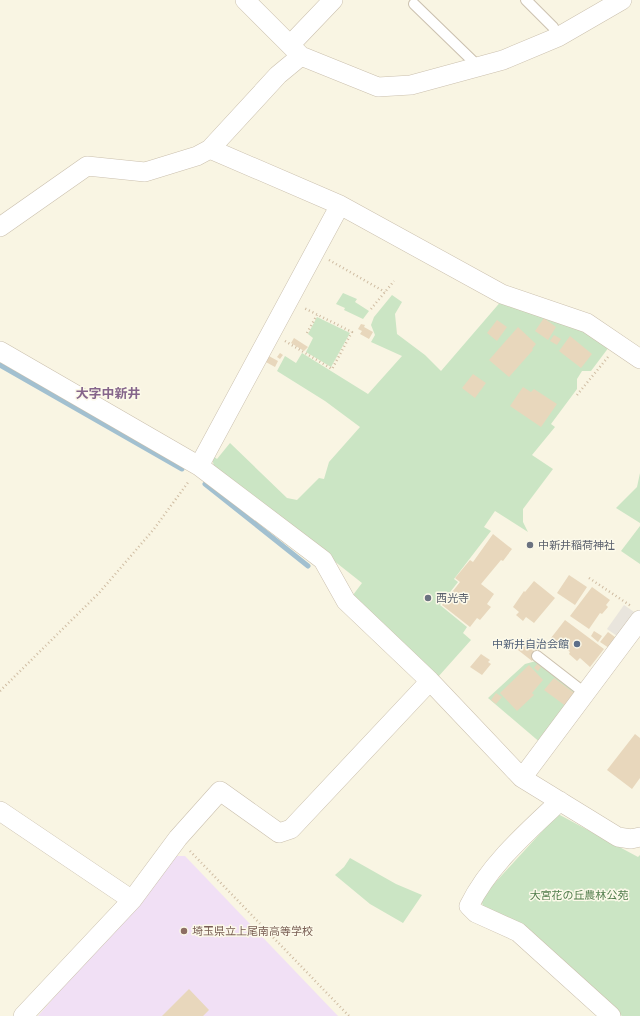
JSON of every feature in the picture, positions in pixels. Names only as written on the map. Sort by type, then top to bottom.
[{"type":"street","points":[[245,0],[295,51],[378,86],[410,85],[480,68],[558,37],[622,0]]},
{"type":"street","points":[[0,227],[87,166],[145,172],[197,156],[210,148],[278,75],[333,0]]},
{"type":"street","points":[[210,148],[340,205],[502,294],[586,323],[640,360]]},
{"type":"street","points":[[199,466],[340,205]]},
{"type":"street","points":[[0,351],[199,466],[323,560],[346,601],[430,681],[522,778],[618,837],[631,839],[640,837]]},
{"type":"street","points":[[522,778],[586,694],[637,614]]},
{"type":"street","points":[[22,1016],[132,900],[178,838],[220,791],[279,833],[291,829],[430,681]]},
{"type":"street","points":[[560,801],[518,840],[475,894],[469,906],[476,913],[518,932],[611,1016]]},
{"type":"street","points":[[0,811],[132,900]]},
{"type":"lane","points":[[526,0],[553,27],[558,37]]},
{"type":"lane","points":[[414,4],[480,68]]},
{"type":"lane","points":[[537,656],[586,694]]},
{"type":"path","points":[[315,252],[385,292]]},
{"type":"path","points":[[371,309],[394,281]]},
{"type":"path","points":[[272,333],[332,369],[352,332],[317,315],[290,299]]},
{"type":"path","points":[[307,333],[317,315]]},
{"type":"path","points":[[577,395],[618,345]]},
{"type":"path","points":[[0,691],[99,593],[154,529],[199,466]]},
{"type":"path","points":[[589,578],[637,614]]},
{"type":"path","points":[[178,838],[349,1016]]},
{"type":"shaded area","points":[[624,605],[637,614],[620,638],[607,629]]},
{"type":"shaded area","name":"埼玉県立上尾南高等学校","points":[[176,856],[185,856],[338,1016],[38,1016]]},
{"type":"green space","points":[[343,293],[357,299],[355,302],[369,311],[363,319],[344,310],[345,308],[336,304]]},
{"type":"green space","points":[[392,295],[402,302],[395,314],[397,334],[425,355],[441,371],[503,299],[584,328],[609,347],[591,371],[582,371],[577,379],[577,389],[551,424],[555,427],[532,455],[553,469],[523,509],[523,522],[528,532],[495,511],[484,527],[491,531],[454,579],[458,582],[440,605],[467,627],[463,633],[471,640],[438,677],[353,595],[362,583],[214,466],[211,454],[217,459],[230,443],[287,498],[297,500],[319,478],[324,479],[329,462],[360,427],[325,401],[277,371],[285,356],[296,363],[302,353],[368,394],[402,356],[371,342],[375,335],[371,325],[374,317]]},
{"type":"green space","points":[[317,317],[350,333],[331,367],[306,352],[313,338],[308,334]]},
{"type":"green space","points":[[640,473],[640,523],[616,508],[637,487]]},
{"type":"green space","points":[[640,526],[640,564],[621,551]]},
{"type":"green space","points":[[536,661],[578,694],[542,744],[488,698],[525,664]]},
{"type":"green space","name":"大宮花の丘農林公苑","points":[[558,814],[638,857],[640,855],[640,1016],[622,1016],[483,907],[481,898]]},
{"type":"green space","points":[[350,858],[396,884],[422,895],[403,923],[370,904],[335,875],[344,867]]},
{"type":"building","points":[[544,318],[556,327],[548,340],[535,331]]},
{"type":"building","points":[[497,320],[507,327],[497,341],[487,333]]},
{"type":"building","points":[[361,324],[365,325],[364,327],[373,332],[369,339],[360,334],[362,331],[358,329]]},
{"type":"building","points":[[518,327],[536,344],[532,349],[533,350],[509,377],[489,360]]},
{"type":"building","points":[[554,335],[561,339],[557,345],[550,341]]},
{"type":"building","points":[[570,336],[592,354],[581,368],[559,351]]},
{"type":"building","points":[[294,338],[308,347],[304,351],[291,343]]},
{"type":"building","points":[[280,353],[283,355],[280,359],[277,357]]},
{"type":"building","points":[[267,355],[278,361],[275,367],[264,361]]},
{"type":"building","points":[[473,374],[486,383],[475,398],[462,388]]},
{"type":"building","points":[[523,387],[531,392],[534,389],[557,404],[541,427],[510,406]]},
{"type":"building","points":[[493,534],[512,549],[503,561],[501,560],[481,584],[494,594],[487,604],[491,607],[480,620],[477,618],[470,627],[442,605],[460,582],[455,578],[470,560],[473,562]]},
{"type":"building","points":[[569,575],[587,587],[575,605],[557,593]]},
{"type":"building","points":[[534,581],[555,598],[534,623],[526,617],[523,621],[516,615],[519,612],[513,607],[524,591],[525,592]]},
{"type":"building","points":[[592,587],[610,600],[606,605],[608,607],[602,614],[600,613],[589,629],[570,616]]},
{"type":"building","points":[[565,620],[604,649],[590,667],[580,658],[577,661],[569,654],[570,652],[551,638]]},
{"type":"building","points":[[594,631],[602,636],[598,642],[591,636]]},
{"type":"building","points":[[608,632],[619,640],[612,650],[600,642]]},
{"type":"building","points":[[528,638],[541,649],[532,661],[518,650]]},
{"type":"building","points":[[481,654],[490,660],[488,662],[491,664],[482,675],[470,667]]},
{"type":"building","points":[[537,664],[541,667],[538,671],[534,668]]},
{"type":"building","points":[[529,665],[543,680],[532,693],[534,695],[517,711],[500,693]]},
{"type":"building","points":[[554,678],[577,695],[567,707],[544,690]]},
{"type":"building","points":[[496,693],[502,697],[496,704],[491,700]]},
{"type":"building","points":[[635,734],[640,738],[640,778],[632,789],[607,770]]},
{"type":"building","points":[[189,989],[209,1010],[203,1016],[162,1016]]},
{"type":"waterway","points":[[0,365],[182,469]]},
{"type":"waterway","points":[[205,484],[308,566]]},
{"type":"place","name":"中新井稲荷神社","points":[[530,545]]},
{"type":"place","name":"西光寺","points":[[428,598]]},
{"type":"place","name":"中新井自治会館","points":[[577,644]]},
{"type":"place","name":"埼玉県立上尾南高等学校","points":[[184,931]]},
{"type":"district","name":"大字中新井","points":[[108,393]]}]
